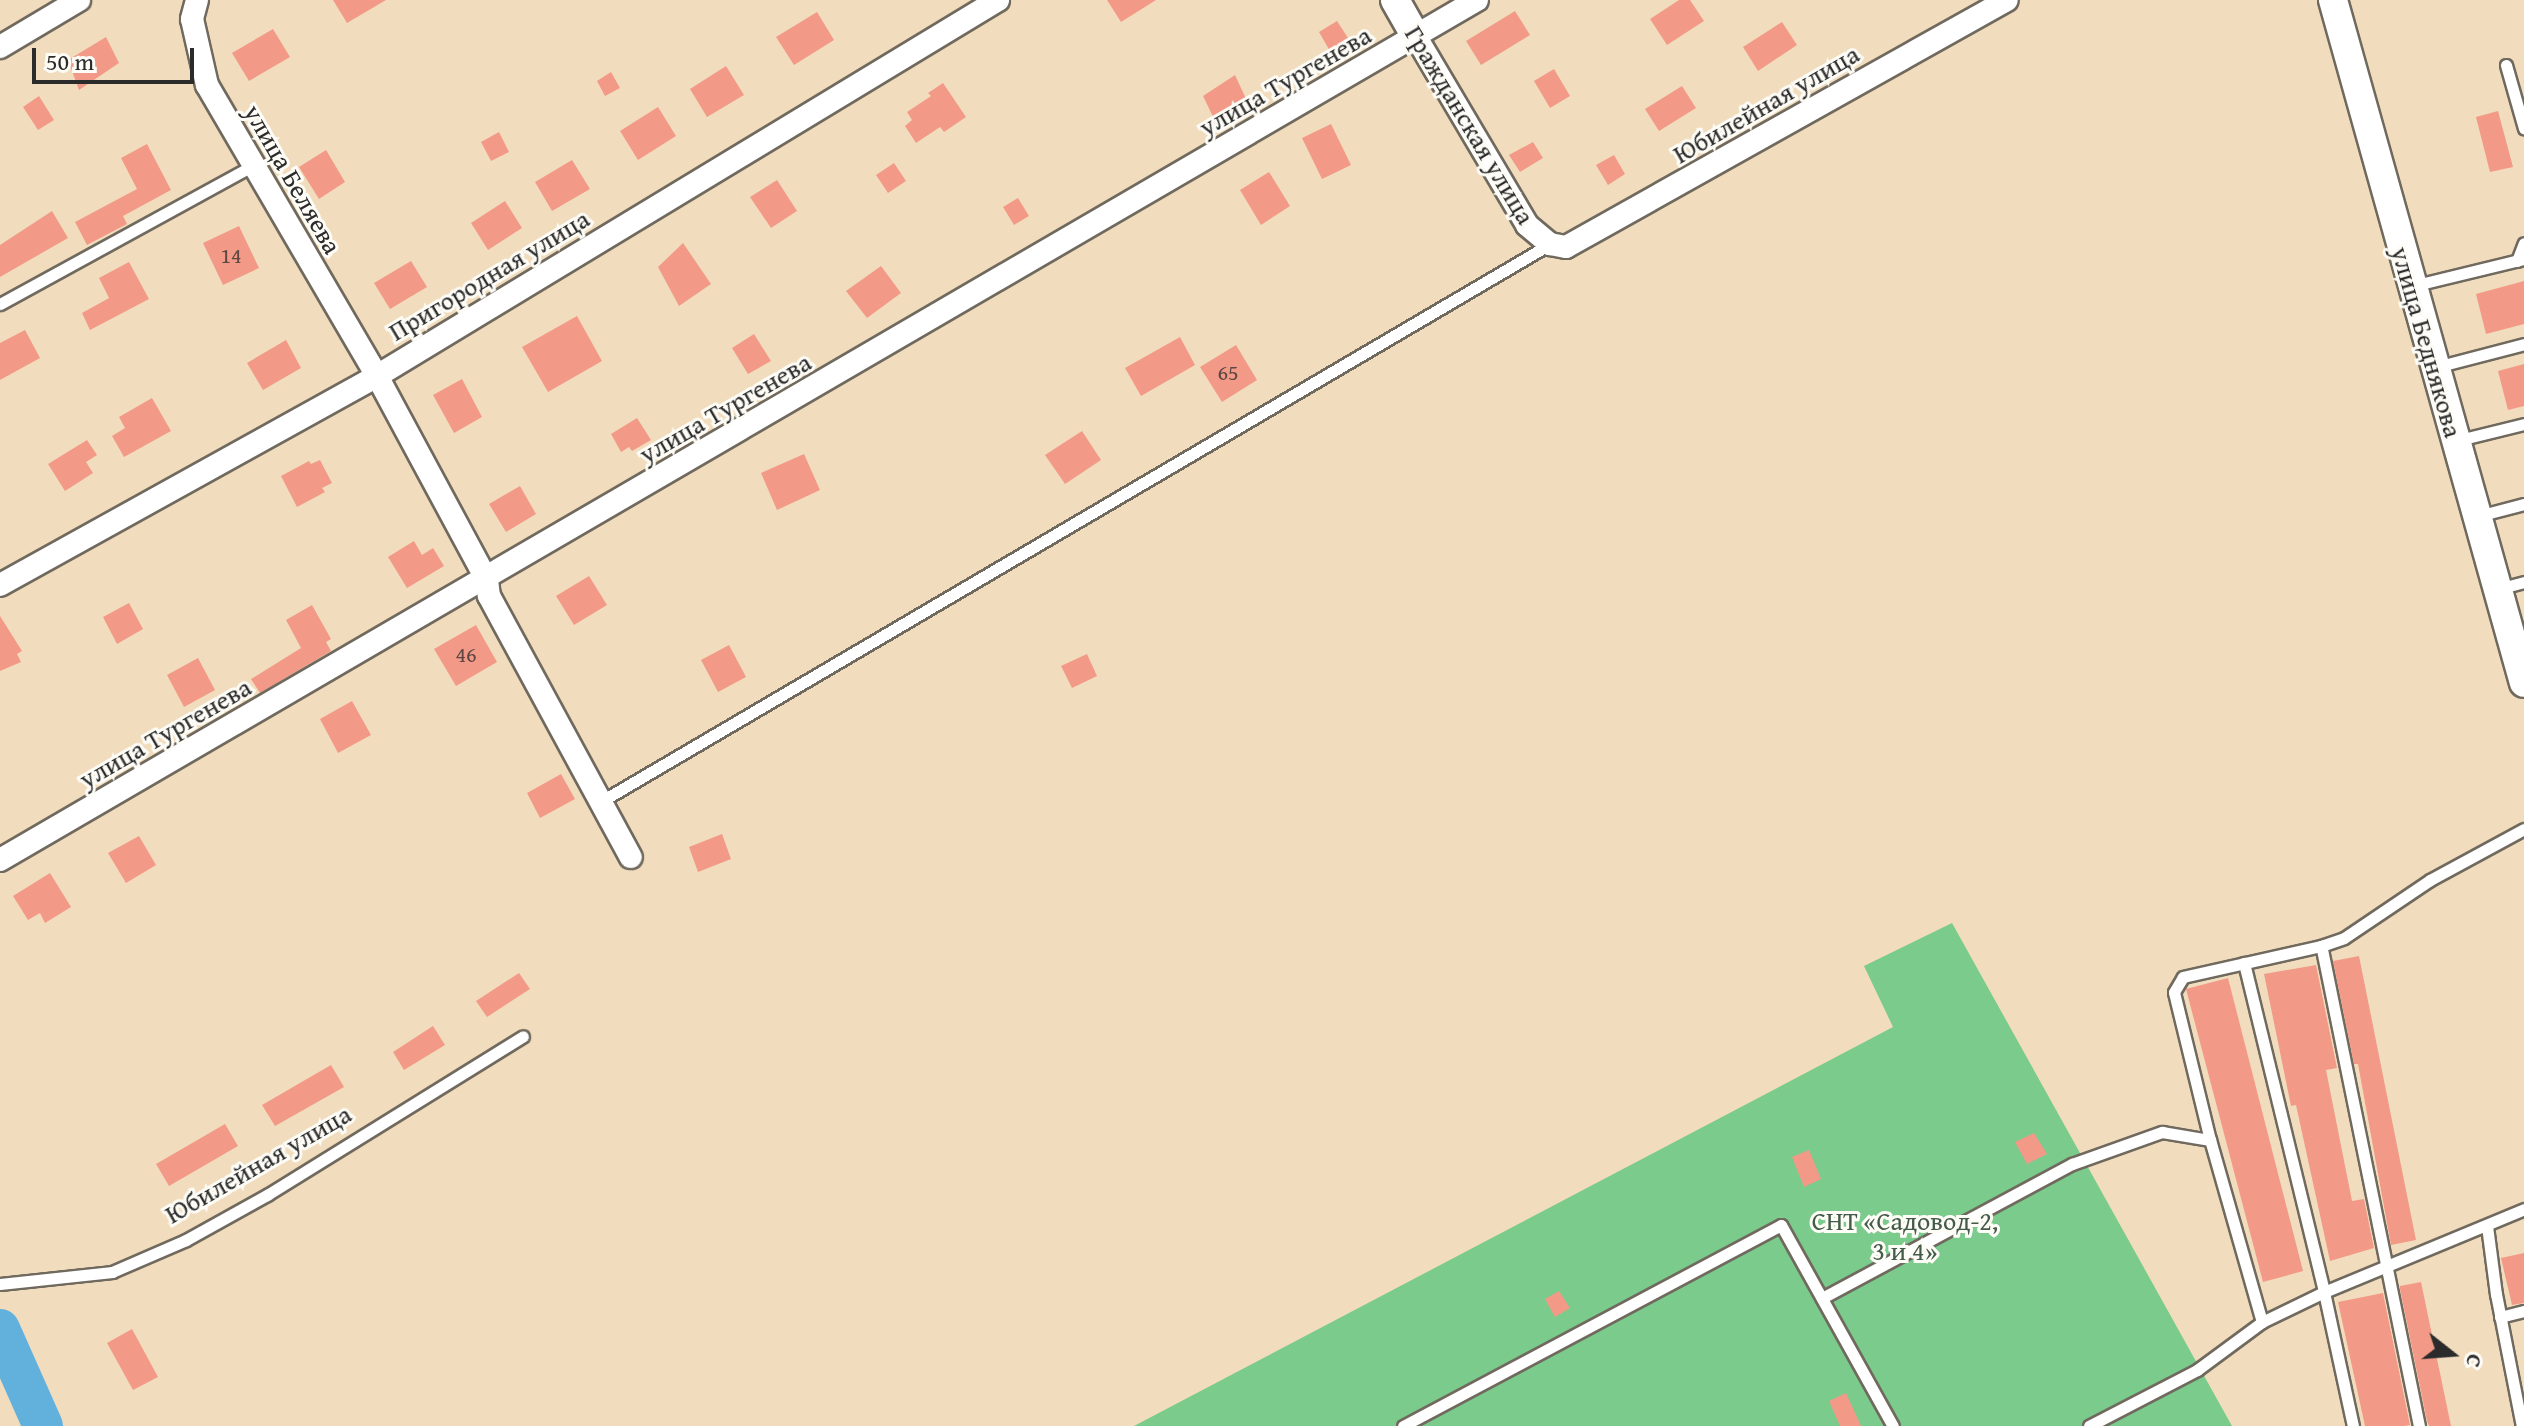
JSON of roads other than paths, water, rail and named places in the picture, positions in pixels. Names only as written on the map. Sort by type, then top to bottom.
[{"type":"street","points":[[0,47],[79,0]]},
{"type":"street","name":"улица Беляева","points":[[197,0],[192,19],[207,85],[377,376],[487,580],[489,596],[631,857]]},
{"type":"street","name":"Пригородная улица","points":[[0,585],[377,376],[998,0]]},
{"type":"street","name":"Гражданская улица","points":[[1395,0],[1527,225],[1550,244]]},
{"type":"street","name":"улица Тургенева","points":[[0,860],[487,580],[1477,0]]},
{"type":"street","name":"Юбилейная улица","points":[[1550,244],[1566,247],[1581,242],[2007,0]]},
{"type":"street","name":"улица Беднякова","points":[[2333,0],[2476,517],[2511,586],[2523,673]]},
{"type":"lane","points":[[2506,65],[2524,128]]},
{"type":"lane","points":[[0,304],[252,166]]},
{"type":"lane","points":[[2411,286],[2521,260],[2524,243]]},
{"type":"lane","points":[[600,802],[1550,244]]},
{"type":"lane","points":[[2434,368],[2524,344]]},
{"type":"lane","points":[[2454,441],[2524,424]]},
{"type":"lane","points":[[2476,517],[2524,504]]},
{"type":"lane","points":[[2262,1322],[2210,1140],[2174,992],[2183,977],[2344,938],[2430,880],[2524,829]]},
{"type":"lane","points":[[2321,946],[2419,1426]]},
{"type":"lane","points":[[2244,963],[2324,1292],[2353,1426]]},
{"type":"lane","name":"Юбилейная улица","points":[[0,1284],[112,1272],[186,1240],[267,1195],[523,1036]]},
{"type":"lane","points":[[1822,1298],[2072,1164],[2162,1132],[2210,1140]]},
{"type":"lane","points":[[2089,1426],[2197,1370],[2262,1322],[2324,1292],[2524,1209]]},
{"type":"lane","points":[[1403,1426],[1781,1225],[1893,1426]]},
{"type":"lane","points":[[2487,1226],[2500,1317],[2518,1386],[2522,1426]]},
{"type":"lane","points":[[2500,1317],[2524,1311]]},
{"type":"waterway","points":[[0,1329],[43,1426]]},
{"type":"park label","name":"СНТ «Садовод-2, 3 и 4»","points":[[1905,1236]]}]
